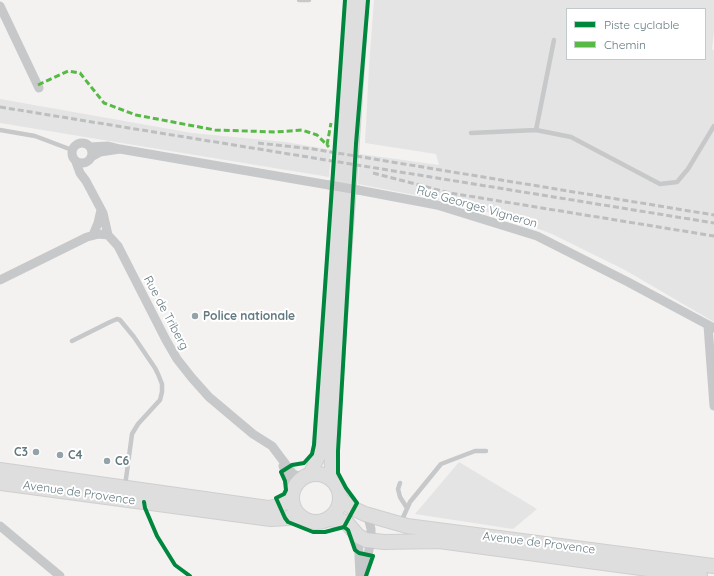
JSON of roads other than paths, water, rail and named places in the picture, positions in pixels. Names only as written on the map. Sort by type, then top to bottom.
[{"type":"main road","points":[[306,476],[321,474],[332,479],[339,488],[341,500],[337,510],[324,521],[309,521],[300,516],[293,504],[293,493],[319,455],[351,0]]},
{"type":"main road","points":[[332,479],[331,456],[362,0]]},
{"type":"main road","name":"Avenue de Provence","points":[[0,470],[268,508],[279,506],[293,493]]},
{"type":"main road","name":"Avenue de Provence","points":[[0,483],[270,518],[300,516]]},
{"type":"main road","name":"Avenue de Provence","points":[[341,500],[354,509],[365,514],[400,524],[714,566]]},
{"type":"main road","points":[[329,518],[347,523],[371,539]]},
{"type":"main road","name":"Avenue de Provence","points":[[371,539],[439,541],[700,576]]},
{"type":"street","points":[[0,6],[39,88]]},
{"type":"street","points":[[86,181],[89,159],[92,154],[90,147],[82,143],[76,145],[72,150],[72,157],[76,162],[82,164],[89,159]]},
{"type":"street","name":"Rue Georges Vigneron","points":[[90,147],[108,146],[437,205],[537,236],[628,282],[711,327]]},
{"type":"street","name":"Rue Georges Vigneron","points":[[89,159],[100,152],[120,149]]},
{"type":"street","name":"Rue de Triberg","points":[[76,162],[80,173],[86,181],[101,210],[108,236],[118,246],[166,340],[192,378],[209,398],[224,412],[272,446],[293,474],[306,476]]},
{"type":"street","points":[[93,235],[101,210]]},
{"type":"street","points":[[0,280],[93,235],[108,236]]},
{"type":"street","points":[[711,327],[714,406]]},
{"type":"street","name":"Rue de Triberg","points":[[281,459],[293,493]]},
{"type":"street","points":[[365,514],[369,521],[371,539],[375,549],[367,559]]},
{"type":"street","points":[[0,526],[60,576]]},
{"type":"street","points":[[360,575],[367,559],[371,539]]},
{"type":"street","points":[[360,575],[371,539]]},
{"type":"lane","points":[[299,0],[309,0]]},
{"type":"lane","points":[[536,130],[554,40]]},
{"type":"lane","points":[[471,133],[536,130],[571,137],[660,184],[677,182],[688,169],[714,126]]},
{"type":"lane","points":[[0,130],[45,139],[72,150]]},
{"type":"lane","points":[[72,341],[110,322],[120,320],[155,368],[162,384],[160,400],[138,424],[132,434],[125,487]]},
{"type":"lane","points":[[400,524],[410,502],[441,464],[468,455],[475,451],[486,451]]},
{"type":"lane","points":[[400,483],[398,489],[400,497],[407,508]]},
{"type":"railway","points":[[0,107],[714,223]]},
{"type":"railway","points":[[258,143],[313,149],[714,215]]},
{"type":"railway","points":[[373,173],[450,193],[714,236]]},
{"type":"place","name":"Police nationale","points":[[195,316]]},
{"type":"place","name":"C3","points":[[36,452]]},
{"type":"place","name":"C4","points":[[60,455]]},
{"type":"place","name":"C6","points":[[107,461]]}]
